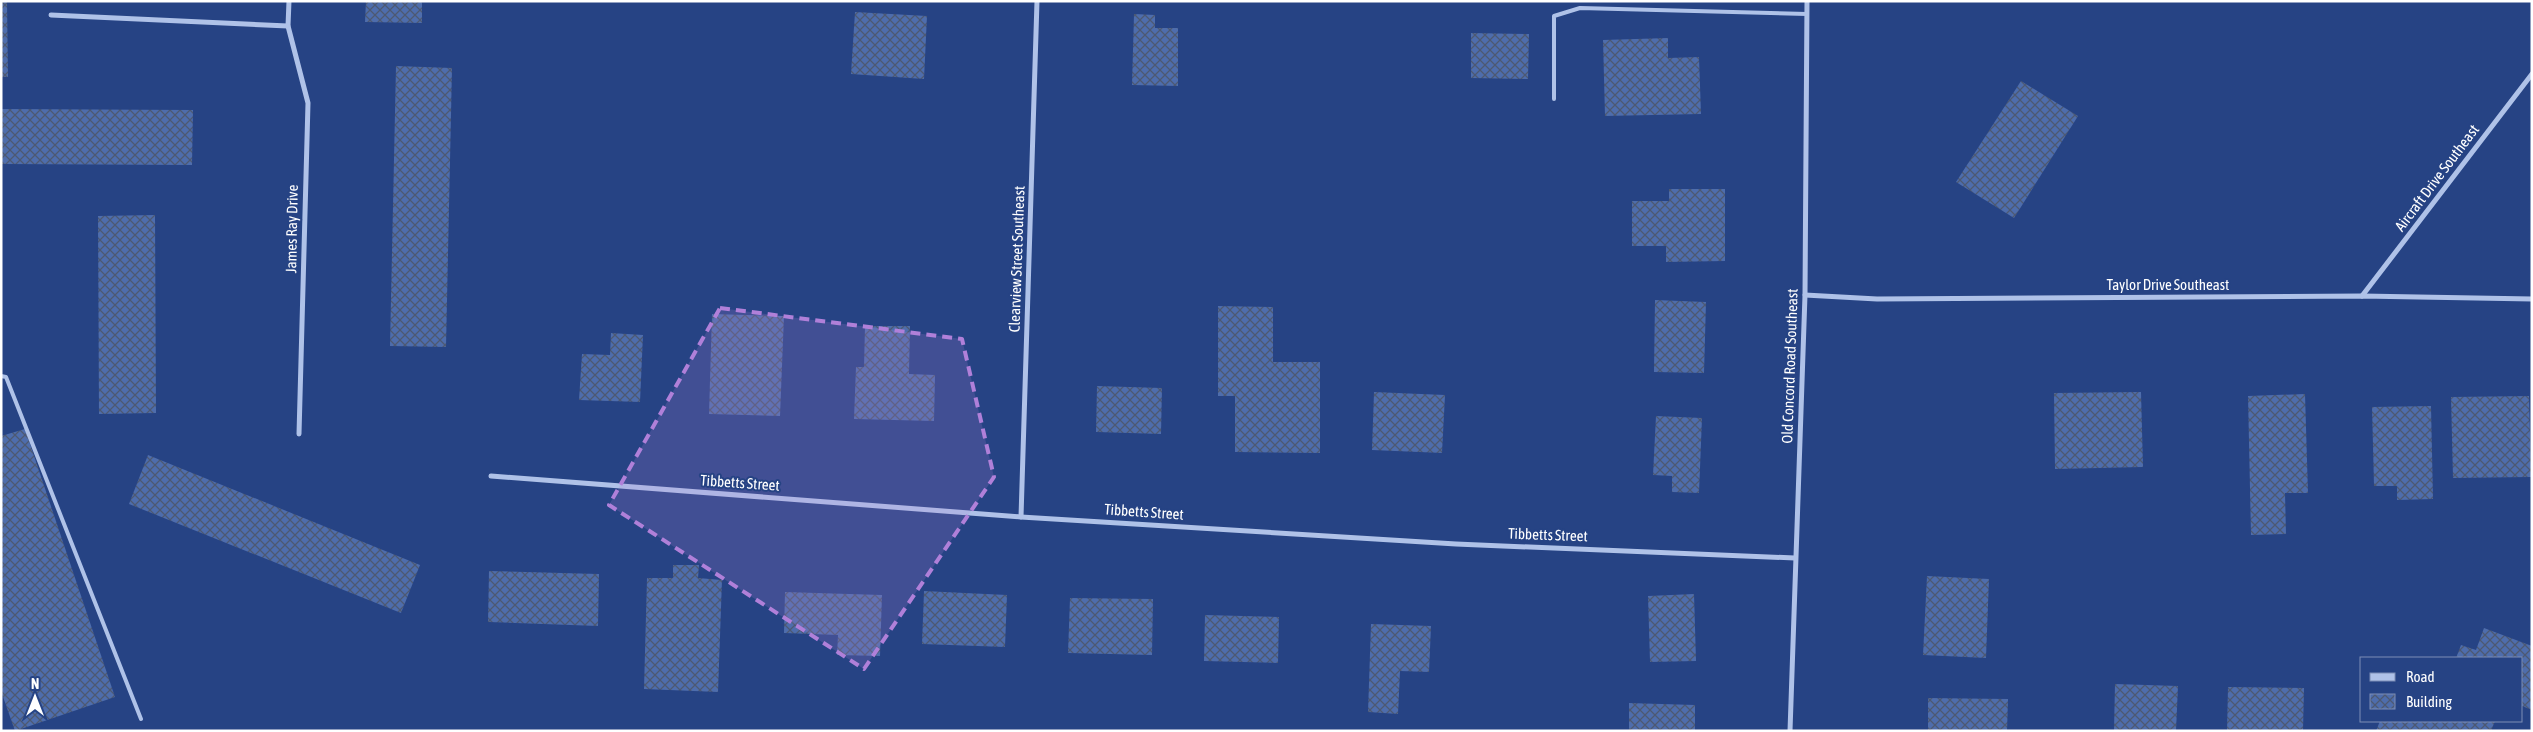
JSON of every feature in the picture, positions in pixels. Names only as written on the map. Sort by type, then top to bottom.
[{"type":"street","name":"James Ray Drive","points":[[289,1],[288,26],[308,103],[300,434]]},
{"type":"street","name":"Clearview Street Southeast","points":[[1021,517],[1037,1]]},
{"type":"street","name":"Old Concord Road Southeast","points":[[1790,731],[1805,295],[1807,1]]},
{"type":"street","points":[[51,15],[288,26]]},
{"type":"street","name":"Aircraft Drive Southeast","points":[[2362,296],[2532,74]]},
{"type":"street","name":"Taylor Drive Southeast","points":[[1805,295],[1878,299],[2362,296],[2532,299]]},
{"type":"street","name":"Tibbetts Street","points":[[491,476],[1021,517],[1456,544],[1795,558]]},
{"type":"lane","points":[[1554,99],[1554,16],[1580,8],[1807,14]]},
{"type":"lane","points":[[1,376],[6,377],[141,719]]},
{"type":"highlighted area","points":[[720,308],[962,339],[994,477],[864,669],[609,505]]},
{"type":"building","points":[[1,1],[7,1],[8,77],[1,77]]},
{"type":"building","points":[[366,1],[422,1],[422,23],[365,22]]},
{"type":"building","points":[[855,12],[927,16],[924,79],[851,74]]},
{"type":"building","points":[[1134,14],[1155,15],[1155,28],[1178,28],[1178,86],[1132,85]]},
{"type":"building","points":[[1471,33],[1529,34],[1528,79],[1471,78]]},
{"type":"building","points":[[1668,38],[1668,58],[1699,57],[1701,114],[1605,116],[1603,40]]},
{"type":"building","points":[[396,66],[452,68],[446,347],[390,346]]},
{"type":"building","points":[[2021,81],[2078,116],[2014,218],[1956,182]]},
{"type":"building","points":[[1,109],[193,110],[192,165],[1,164]]},
{"type":"building","points":[[1669,189],[1725,189],[1725,261],[1666,262],[1666,246],[1632,246],[1632,201],[1669,201]]},
{"type":"building","points":[[155,215],[156,413],[99,414],[98,216]]},
{"type":"building","points":[[1655,300],[1706,302],[1704,373],[1654,372]]},
{"type":"building","points":[[1218,306],[1273,307],[1273,362],[1320,362],[1320,453],[1235,452],[1235,396],[1218,396]]},
{"type":"building","points":[[712,314],[784,316],[780,416],[709,414]]},
{"type":"building","points":[[865,326],[910,326],[909,374],[935,375],[934,421],[854,419],[856,367],[864,367]]},
{"type":"building","points":[[611,333],[643,335],[640,402],[579,400],[582,354],[610,355]]},
{"type":"building","points":[[1097,386],[1162,388],[1161,434],[1096,432]]},
{"type":"building","points":[[1374,392],[1445,395],[1442,453],[1372,450]]},
{"type":"building","points":[[2141,392],[2143,467],[2055,469],[2054,393]]},
{"type":"building","points":[[2305,394],[2308,493],[2285,493],[2286,534],[2251,535],[2248,396]]},
{"type":"building","points":[[2529,396],[2531,477],[2453,478],[2451,397]]},
{"type":"building","points":[[2431,406],[2433,499],[2397,500],[2397,486],[2374,486],[2372,407]]},
{"type":"building","points":[[1656,416],[1702,418],[1699,493],[1672,492],[1672,476],[1653,475]]},
{"type":"building","points":[[25,429],[115,697],[15,731],[1,691],[1,436]]},
{"type":"building","points":[[148,455],[420,565],[401,613],[129,504]]},
{"type":"building","points":[[673,565],[699,565],[698,578],[722,580],[718,692],[644,689],[647,578],[673,578]]},
{"type":"building","points":[[489,571],[599,574],[598,626],[488,622]]},
{"type":"building","points":[[1927,576],[1989,579],[1986,658],[1923,655]]},
{"type":"building","points":[[924,591],[1007,595],[1005,647],[922,644]]},
{"type":"building","points":[[785,592],[882,595],[880,656],[837,655],[838,635],[784,633]]},
{"type":"building","points":[[1694,594],[1696,661],[1650,662],[1648,596]]},
{"type":"building","points":[[1070,598],[1153,599],[1152,655],[1068,653]]},
{"type":"building","points":[[1205,615],[1279,617],[1278,663],[1204,661]]},
{"type":"building","points":[[1371,624],[1431,626],[1429,672],[1400,671],[1398,714],[1368,712]]},
{"type":"building","points":[[2484,628],[2532,646],[2532,710],[2523,706],[2523,657],[2456,657],[2461,645],[2476,650]]},
{"type":"building","points":[[2115,684],[2178,686],[2176,731],[2114,731]]},
{"type":"building","points":[[2228,687],[2304,688],[2303,731],[2227,731]]},
{"type":"building","points":[[1928,698],[2008,699],[2007,731],[1928,731]]},
{"type":"building","points":[[1629,703],[1695,705],[1695,731],[1629,731]]},
{"type":"building","points":[[2380,722],[2495,722],[2491,731],[2376,731]]}]
